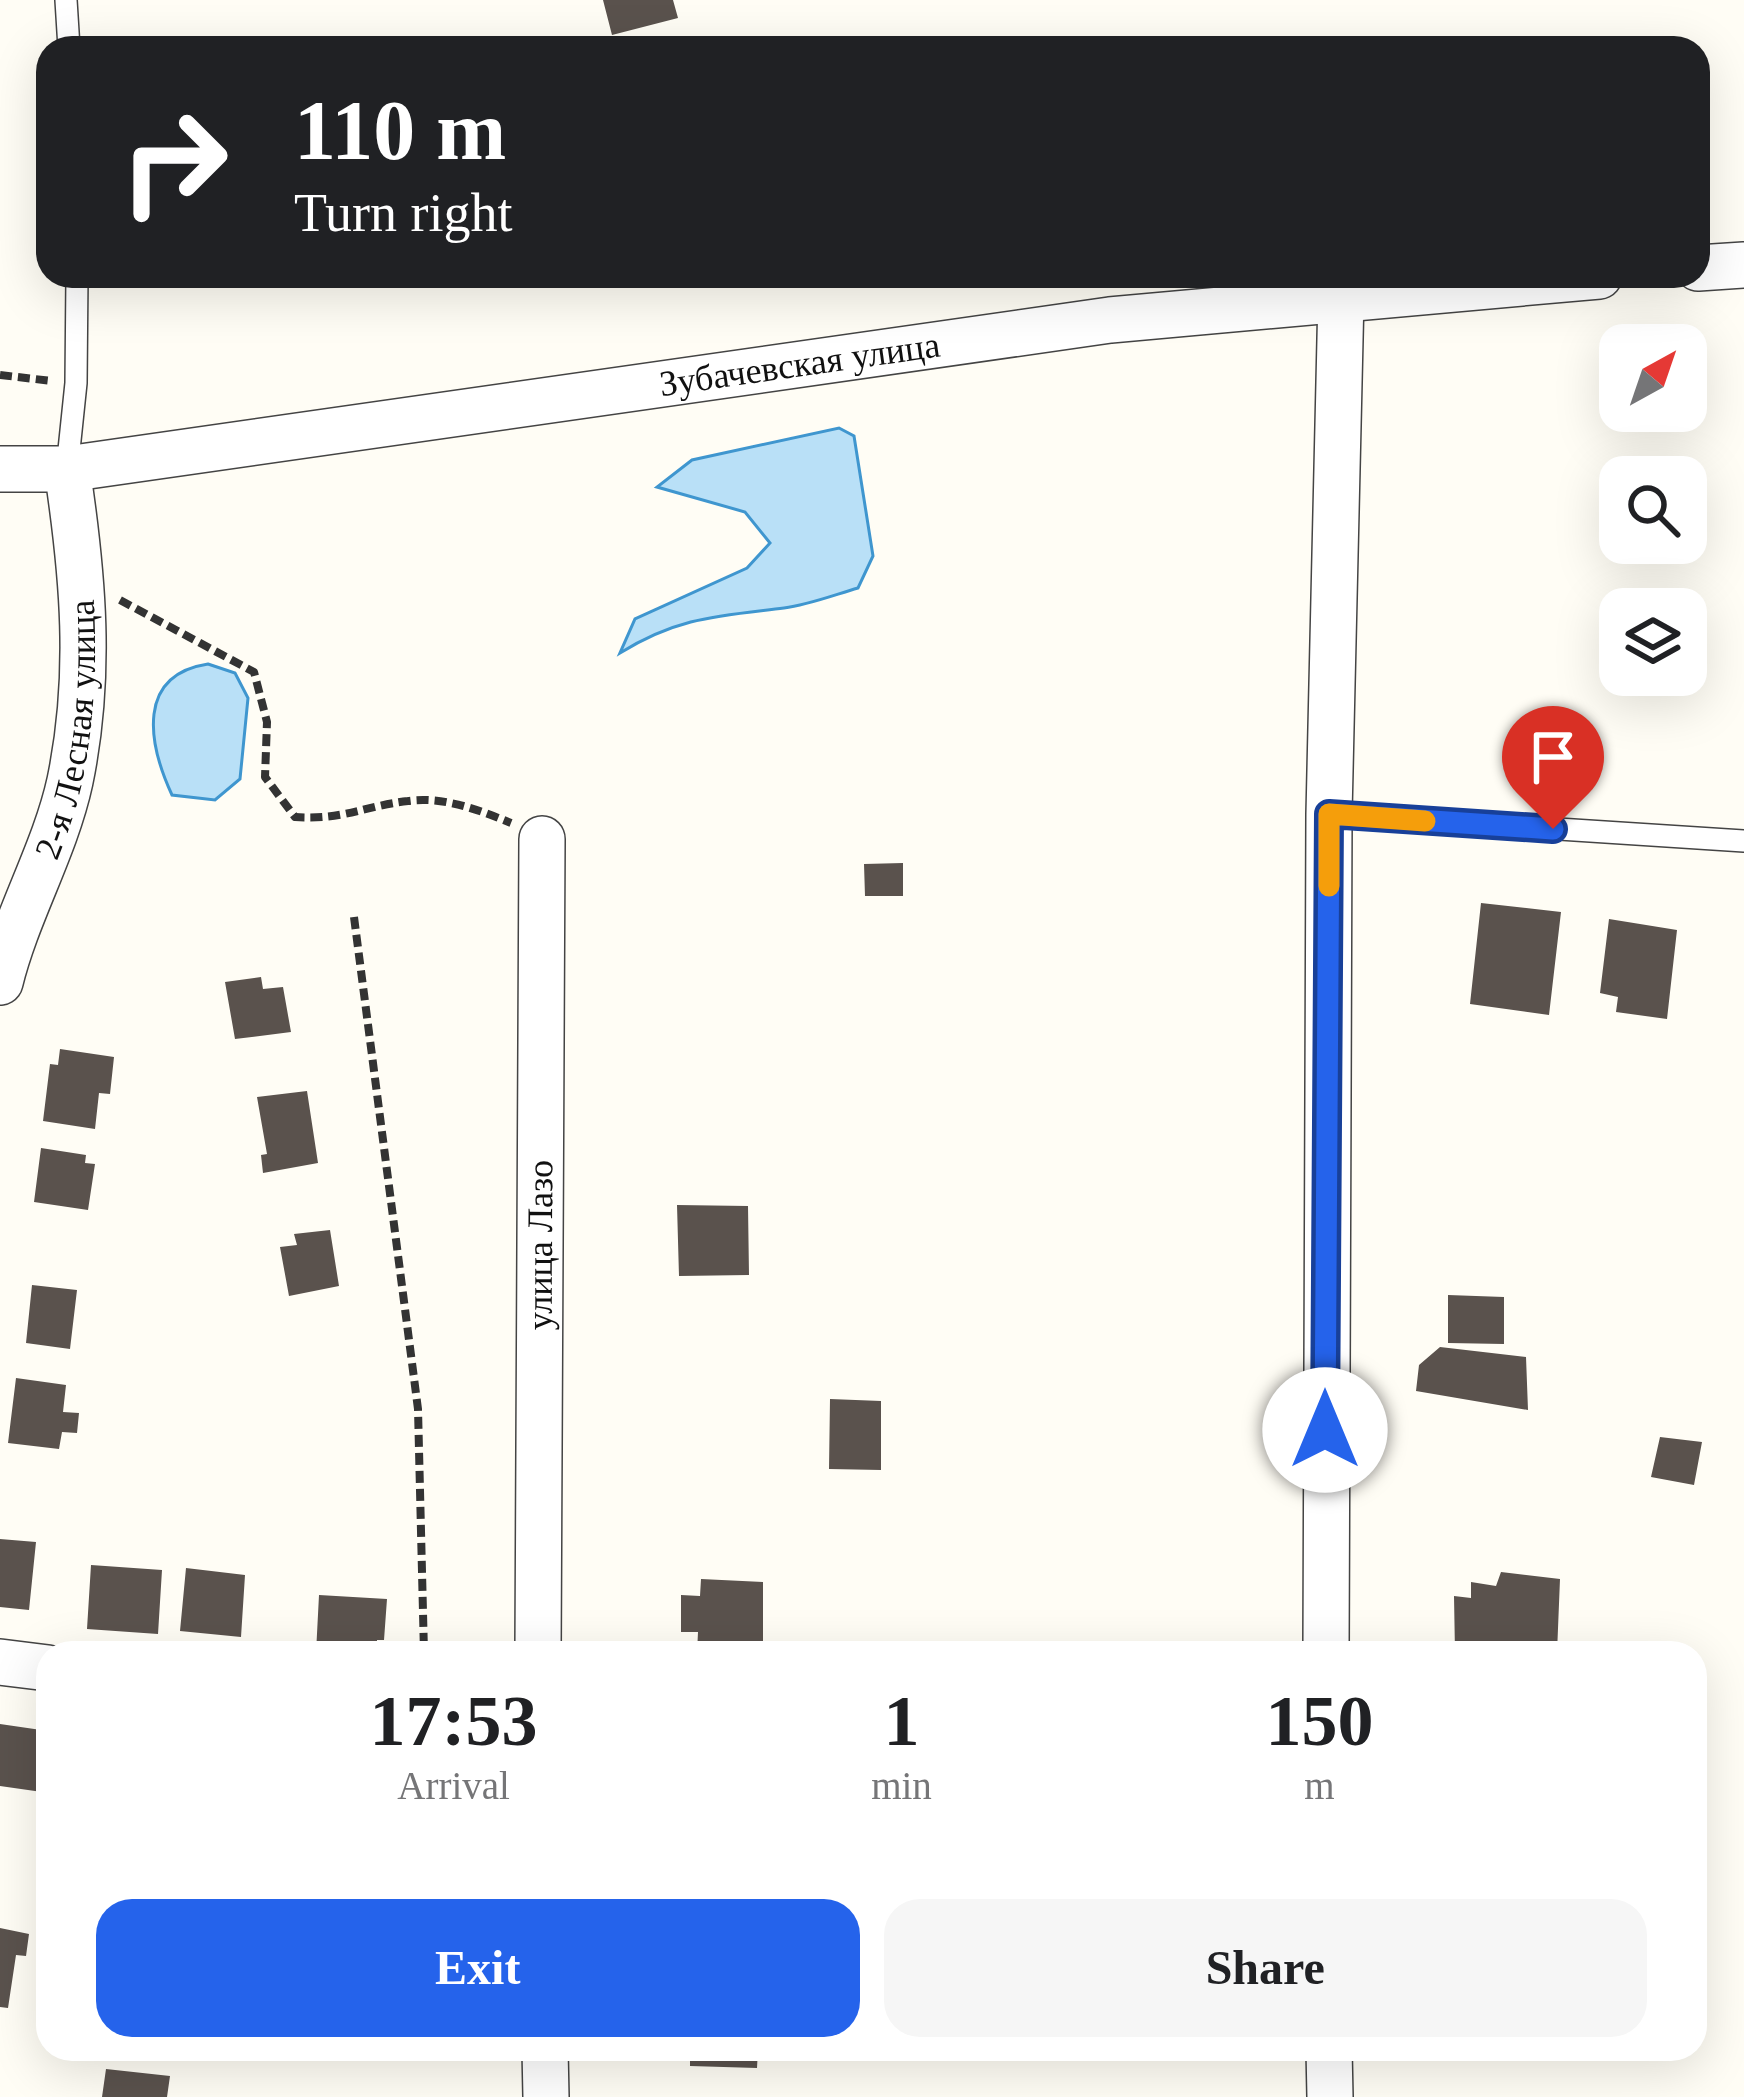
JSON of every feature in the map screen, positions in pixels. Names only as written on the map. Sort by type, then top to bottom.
[{"type":"street","points":[[1710,267],[1744,265]]},
{"type":"street","name":"Зубачевская улица","points":[[0,469],[68,469],[1110,320],[1444,288]]},
{"type":"street","points":[[1327,1641],[1329,814],[1341,296]]},
{"type":"street","name":"2-я Лесная улица","points":[[0,982],[69,783],[86,668],[85,586],[68,469]]},
{"type":"street","name":"улица Лазо","points":[[538,1641],[542,838]]},
{"type":"street","points":[[0,1662],[36,1666]]},
{"type":"street","points":[[545,2061],[546,2097]]},
{"type":"street","points":[[1329,2061],[1330,2097]]},
{"type":"lane","points":[[66,0],[68,36]]},
{"type":"lane","points":[[68,469],[76,383],[77,288]]},
{"type":"lane","points":[[1329,814],[1744,841]]},
{"type":"path","points":[[0,375],[76,383]]},
{"type":"path","points":[[85,586],[179,628],[254,672],[267,722],[265,777],[295,817],[337,820],[410,800],[470,806],[542,838]]},
{"type":"path","points":[[354,917],[418,1409],[424,1641]]},
{"type":"water","points":[[839,428],[854,436],[873,556],[858,588],[793,607],[680,625],[620,653],[635,619],[747,568],[770,543],[745,512],[657,487],[692,460]]},
{"type":"water","points":[[208,664],[235,673],[248,698],[240,779],[215,800],[172,795],[154,734],[154,714],[169,682]]},
{"type":"building","points":[[603,0],[673,0],[678,18],[612,35]]},
{"type":"building","points":[[903,863],[903,896],[865,896],[864,864]]},
{"type":"building","points":[[1481,903],[1561,912],[1549,1015],[1470,1004]]},
{"type":"building","points":[[1609,919],[1677,930],[1667,1019],[1616,1012],[1618,997],[1600,993]]},
{"type":"building","points":[[261,977],[263,989],[283,987],[291,1032],[235,1039],[225,982]]},
{"type":"building","points":[[60,1049],[114,1057],[110,1094],[99,1093],[95,1129],[43,1121],[50,1064],[58,1065]]},
{"type":"building","points":[[307,1091],[318,1163],[263,1173],[261,1155],[267,1154],[257,1097]]},
{"type":"building","points":[[41,1148],[86,1155],[85,1163],[95,1164],[88,1210],[34,1202]]},
{"type":"building","points":[[677,1205],[748,1206],[749,1275],[679,1276]]},
{"type":"building","points":[[330,1230],[339,1286],[289,1296],[280,1247],[297,1245],[294,1234]]},
{"type":"building","points":[[32,1285],[77,1290],[70,1349],[26,1343]]},
{"type":"building","points":[[1448,1295],[1504,1297],[1504,1344],[1448,1343]]},
{"type":"building","points":[[1440,1347],[1526,1357],[1528,1410],[1416,1391],[1419,1365]]},
{"type":"building","points":[[16,1378],[66,1385],[63,1412],[79,1413],[77,1433],[62,1432],[59,1449],[8,1443]]},
{"type":"building","points":[[830,1399],[881,1401],[881,1470],[829,1469]]},
{"type":"building","points":[[1660,1437],[1702,1442],[1694,1485],[1651,1477]]},
{"type":"building","points":[[0,1539],[36,1542],[29,1610],[0,1607]]},
{"type":"building","points":[[91,1565],[162,1570],[158,1634],[87,1629]]},
{"type":"building","points":[[186,1568],[245,1575],[241,1637],[180,1631]]},
{"type":"building","points":[[1501,1572],[1560,1579],[1557,1641],[1455,1641],[1454,1596],[1471,1598],[1471,1582],[1496,1586]]},
{"type":"building","points":[[701,1579],[763,1582],[763,1641],[698,1641],[698,1632],[681,1632],[681,1595],[700,1596]]},
{"type":"building","points":[[319,1595],[387,1599],[384,1640],[317,1641]]},
{"type":"building","points":[[0,1724],[36,1729],[36,1791],[0,1786]]},
{"type":"building","points":[[0,1928],[29,1934],[26,1956],[16,1955],[8,2008],[0,2007]]},
{"type":"building","points":[[690,2061],[757,2061],[757,2068],[690,2066]]},
{"type":"building","points":[[106,2069],[170,2076],[167,2097],[102,2097]]},
{"type":"slow traffic","points":[[1329,886],[1329,814],[1425,821]]},
{"type":"route","points":[[1325,1430],[1329,814],[1553,829]]}]
